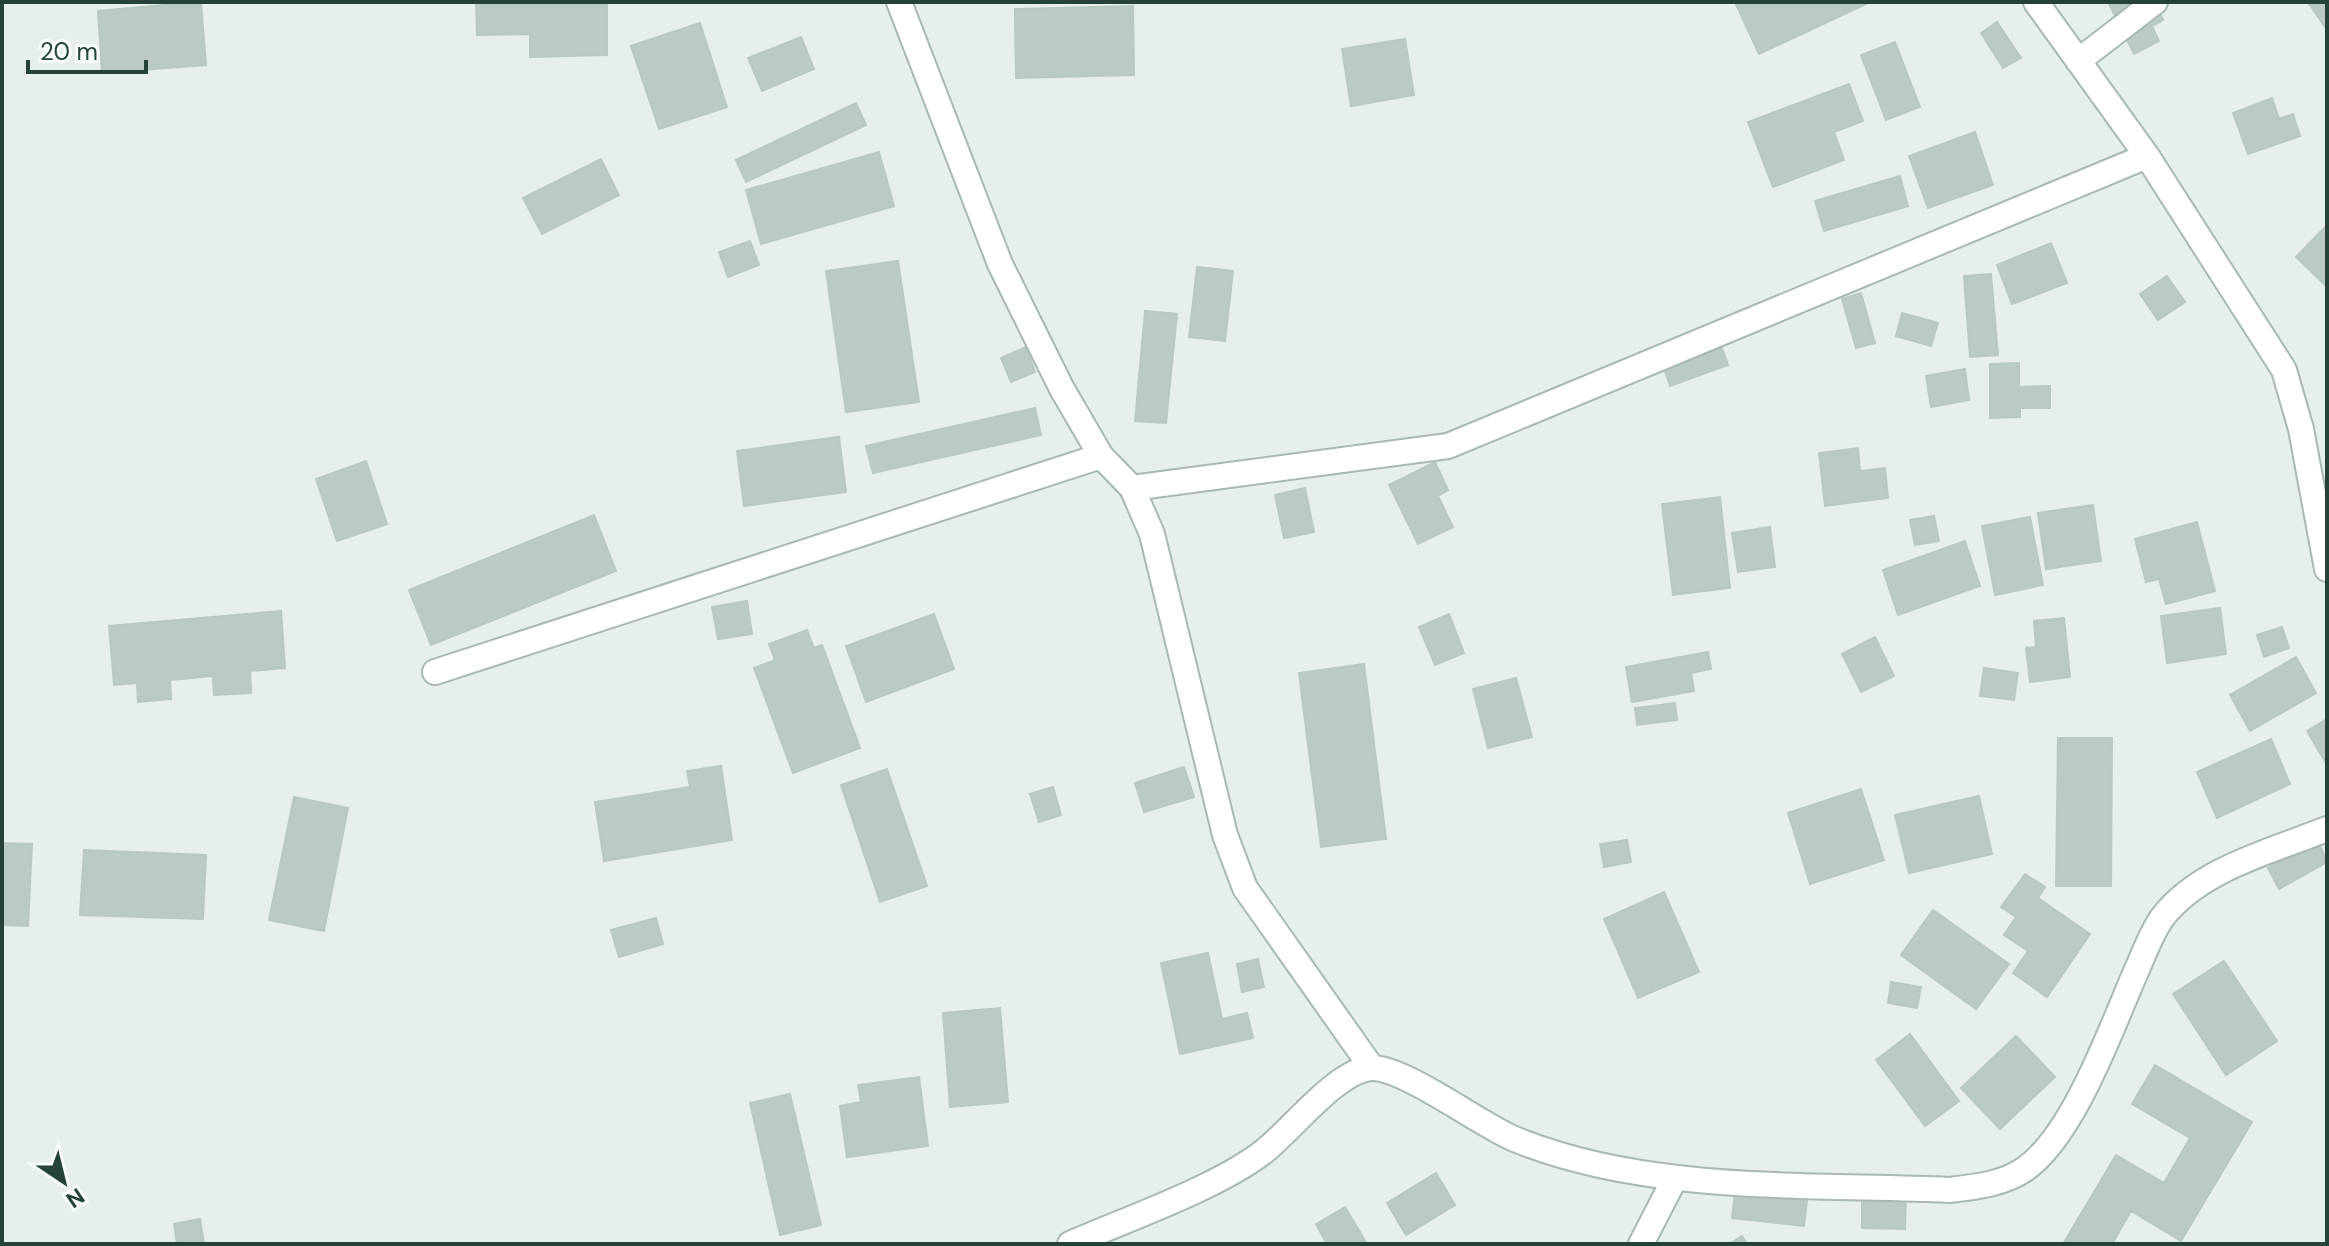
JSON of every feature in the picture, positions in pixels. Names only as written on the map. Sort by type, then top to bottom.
[{"type":"street","points":[[899,2],[1000,264],[1062,389],[1101,456],[1132,488],[1152,534],[1225,835],[1245,888],[1372,1068]]},
{"type":"street","points":[[2036,2],[2147,156],[2284,370],[2301,429],[2327,569]]},
{"type":"street","points":[[2078,61],[2155,2]]},
{"type":"street","points":[[1132,488],[1448,446],[2147,156]]},
{"type":"street","points":[[435,672],[1101,456]]},
{"type":"street","points":[[1070,1244],[1228,1173],[1262,1153],[1347,1076],[1372,1068],[1404,1078],[1509,1137],[1554,1155],[1675,1178],[1949,1190],[1987,1185],[2025,1169],[2051,1145],[2083,1090],[2162,918],[2193,888],[2240,863],[2327,829]]},
{"type":"street","points":[[1641,1244],[1675,1178]]},
{"type":"building","points":[[164,2],[201,2],[206,65],[102,73],[98,11],[164,5]]},
{"type":"building","points":[[476,2],[607,2],[607,55],[530,57],[530,34],[477,35]]},
{"type":"building","points":[[1735,2],[1865,2],[1866,4],[1759,54]]},
{"type":"building","points":[[2108,2],[2154,2],[2163,20],[2152,26],[2159,41],[2134,54]]},
{"type":"building","points":[[2308,2],[2327,2],[2327,30]]},
{"type":"building","points":[[1133,6],[1134,75],[1016,78],[1015,9]]},
{"type":"building","points":[[1997,22],[2021,58],[2003,68],[1981,33]]},
{"type":"building","points":[[700,23],[727,107],[659,129],[631,46]]},
{"type":"building","points":[[801,37],[814,69],[762,91],[748,58]]},
{"type":"building","points":[[1405,39],[1414,95],[1351,106],[1342,49]]},
{"type":"building","points":[[1895,42],[1920,107],[1886,120],[1861,55]]},
{"type":"building","points":[[1849,84],[1863,121],[1834,132],[1844,160],[1773,187],[1748,122]]},
{"type":"building","points":[[2272,98],[2279,119],[2293,114],[2300,136],[2248,154],[2233,113]]},
{"type":"building","points":[[856,103],[866,125],[746,182],[736,160]]},
{"type":"building","points":[[1975,132],[1993,185],[1928,208],[1909,156]]},
{"type":"building","points":[[879,152],[894,206],[761,244],[746,190]]},
{"type":"building","points":[[601,159],[619,195],[542,234],[523,198]]},
{"type":"building","points":[[1900,176],[1908,206],[1824,231],[1815,201]]},
{"type":"building","points":[[2327,225],[2327,287],[2296,257]]},
{"type":"building","points":[[750,241],[759,265],[728,277],[719,252]]},
{"type":"building","points":[[2051,243],[2067,283],[2012,304],[1997,265]]},
{"type":"building","points":[[898,261],[919,402],[846,412],[826,271]]},
{"type":"building","points":[[1197,267],[1233,271],[1225,341],[1189,337]]},
{"type":"building","points":[[1991,274],[1998,355],[1970,357],[1964,276]]},
{"type":"building","points":[[2167,276],[2185,302],[2158,320],[2140,294]]},
{"type":"building","points":[[1861,293],[1875,343],[1856,348],[1842,299]]},
{"type":"building","points":[[1145,311],[1177,314],[1166,423],[1135,421]]},
{"type":"building","points":[[1902,313],[1938,323],[1931,346],[1896,336]]},
{"type":"building","points":[[1715,329],[1728,365],[1670,386],[1658,350]]},
{"type":"building","points":[[1026,347],[1035,372],[1011,382],[1001,358]]},
{"type":"building","points":[[2019,363],[2019,387],[2050,386],[2050,408],[2020,408],[2020,417],[1990,418],[1990,364]]},
{"type":"building","points":[[1965,369],[1969,400],[1931,407],[1926,376]]},
{"type":"building","points":[[1035,408],[1041,435],[873,473],[866,446]]},
{"type":"building","points":[[839,437],[846,492],[744,506],[737,451]]},
{"type":"building","points":[[1858,448],[1860,471],[1885,468],[1888,498],[1825,506],[1819,453]]},
{"type":"building","points":[[366,461],[387,524],[337,541],[316,479]]},
{"type":"building","points":[[1435,462],[1448,490],[1438,496],[1453,527],[1418,544],[1389,485]]},
{"type":"building","points":[[1305,488],[1314,532],[1284,538],[1275,495]]},
{"type":"building","points":[[1720,497],[1730,588],[1673,595],[1662,504]]},
{"type":"building","points":[[2093,505],[2101,561],[2046,569],[2038,513]]},
{"type":"building","points":[[594,515],[616,571],[431,645],[409,590]]},
{"type":"building","points":[[1934,516],[1939,541],[1915,545],[1910,520]]},
{"type":"building","points":[[2030,517],[2043,585],[1995,595],[1982,526]]},
{"type":"building","points":[[2197,522],[2215,591],[2166,604],[2159,579],[2146,582],[2135,539]]},
{"type":"building","points":[[1770,527],[1775,567],[1738,572],[1732,533]]},
{"type":"building","points":[[1965,541],[1980,586],[1898,615],[1883,570]]},
{"type":"building","points":[[747,601],[752,634],[718,639],[712,607]]},
{"type":"building","points":[[2220,608],[2226,654],[2167,663],[2161,616]]},
{"type":"building","points":[[281,611],[285,668],[250,671],[251,693],[214,695],[213,676],[170,680],[171,699],[138,702],[137,683],[114,685],[109,626]]},
{"type":"building","points":[[934,614],[954,669],[866,702],[846,646]]},
{"type":"building","points":[[1449,614],[1464,653],[1435,665],[1419,627]]},
{"type":"building","points":[[2064,618],[2070,677],[2030,682],[2026,648],[2036,647],[2034,621]]},
{"type":"building","points":[[2282,627],[2289,648],[2264,657],[2257,635]]},
{"type":"building","points":[[807,630],[814,648],[822,645],[860,748],[793,773],[754,668],[775,660],[769,644]]},
{"type":"building","points":[[1875,637],[1894,676],[1861,692],[1842,654]]},
{"type":"building","points":[[1708,652],[1711,669],[1691,673],[1694,691],[1632,702],[1626,667]]},
{"type":"building","points":[[2296,657],[2316,693],[2250,731],[2230,695]]},
{"type":"building","points":[[1364,664],[1386,839],[1321,847],[1299,673]]},
{"type":"building","points":[[1984,668],[2018,673],[2014,700],[1980,696]]},
{"type":"building","points":[[1516,678],[1532,737],[1488,748],[1473,689]]},
{"type":"building","points":[[1675,703],[1677,720],[1637,725],[1635,708]]},
{"type":"building","points":[[2327,719],[2327,765],[2307,731]]},
{"type":"building","points":[[2058,738],[2112,738],[2111,886],[2056,886]]},
{"type":"building","points":[[2271,739],[2290,784],[2217,818],[2197,772]]},
{"type":"building","points":[[721,766],[732,840],[604,861],[595,802],[690,787],[687,771]]},
{"type":"building","points":[[1184,767],[1194,797],[1144,812],[1135,783]]},
{"type":"building","points":[[887,769],[927,886],[880,902],[841,785]]},
{"type":"building","points":[[1053,787],[1061,815],[1039,822],[1030,794]]},
{"type":"building","points":[[1861,789],[1884,860],[1810,884],[1788,813]]},
{"type":"building","points":[[1979,796],[1992,854],[1909,873],[1895,815]]},
{"type":"building","points":[[294,797],[348,808],[324,931],[269,920]]},
{"type":"building","points":[[1627,840],[1631,862],[1604,867],[1600,844]]},
{"type":"building","points":[[2318,841],[2327,862],[2279,889],[2268,868]]},
{"type":"building","points":[[2,843],[32,844],[28,926],[2,925]]},
{"type":"building","points":[[84,850],[206,855],[203,919],[80,915]]},
{"type":"building","points":[[2025,874],[2045,887],[2038,898],[2090,934],[2047,997],[2013,973],[2028,951],[2004,935],[2016,917],[2001,907]]},
{"type":"building","points":[[1664,892],[1699,972],[1638,998],[1604,919]]},
{"type":"building","points":[[1933,910],[2009,964],[1976,1009],[1901,955]]},
{"type":"building","points":[[656,918],[663,944],[619,957],[611,930]]},
{"type":"building","points":[[1208,953],[1222,1019],[1247,1013],[1253,1038],[1180,1054],[1161,963]]},
{"type":"building","points":[[1258,959],[1264,987],[1242,992],[1237,964]]},
{"type":"building","points":[[2224,961],[2277,1041],[2226,1075],[2173,994]]},
{"type":"building","points":[[1891,982],[1921,987],[1917,1008],[1888,1003]]},
{"type":"building","points":[[1000,1008],[1008,1102],[950,1107],[943,1013]]},
{"type":"building","points":[[1910,1034],[1959,1101],[1925,1126],[1876,1060]]},
{"type":"building","points":[[2016,1036],[2055,1077],[2000,1129],[1961,1088]]},
{"type":"building","points":[[2155,1065],[2252,1122],[2181,1241],[2131,1211],[2112,1244],[2063,1244],[2116,1155],[2164,1183],[2190,1138],[2132,1104]]},
{"type":"building","points":[[919,1077],[928,1146],[847,1157],[840,1106],[861,1102],[858,1085]]},
{"type":"building","points":[[790,1094],[821,1225],[780,1235],[750,1103]]},
{"type":"building","points":[[1436,1173],[1455,1205],[1406,1235],[1387,1203]]},
{"type":"building","points":[[1735,1192],[1807,1200],[1804,1226],[1732,1218]]},
{"type":"building","points":[[1862,1196],[1906,1197],[1905,1229],[1862,1228]]},
{"type":"building","points":[[1345,1207],[1367,1244],[1327,1244],[1316,1224]]},
{"type":"building","points":[[200,1219],[204,1244],[177,1244],[174,1224]]},
{"type":"building","points":[[1742,1236],[1747,1244],[1730,1244]]}]
